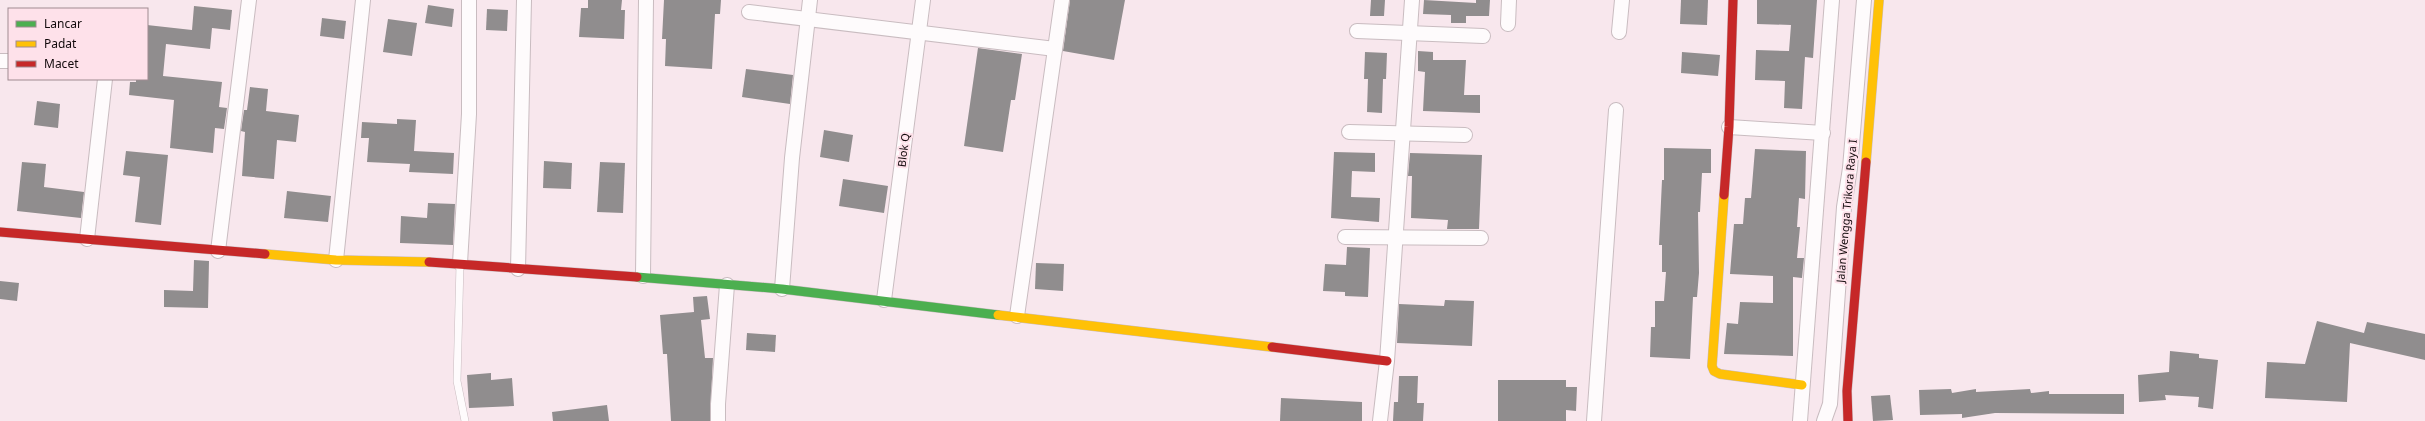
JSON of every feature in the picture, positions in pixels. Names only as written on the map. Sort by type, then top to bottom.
[{"type":"street","points":[[218,251],[249,0]]},
{"type":"street","points":[[336,260],[364,0]]},
{"type":"street","points":[[460,263],[469,114],[469,0]]},
{"type":"street","points":[[518,268],[524,0]]},
{"type":"street","points":[[643,276],[646,0]]},
{"type":"street","points":[[782,289],[792,158],[810,0]]},
{"type":"street","name":"Blok Q","points":[[884,300],[923,0]]},
{"type":"street","points":[[1017,316],[1062,0]]},
{"type":"street","points":[[1380,421],[1387,361],[1412,0]]},
{"type":"street","points":[[1508,24],[1509,0]]},
{"type":"street","points":[[1620,32],[1622,0]]},
{"type":"street","points":[[1734,0],[1729,127],[1712,366],[1714,371],[1720,374],[1802,385]]},
{"type":"street","points":[[1800,421],[1832,0]]},
{"type":"street","name":"Jalan Wengga Trikora Raya I","points":[[1824,421],[1830,404],[1844,207],[1850,168],[1864,0]]},
{"type":"street","name":"Jalan Wengga Trikora Raya I","points":[[1848,421],[1846,404],[1879,0]]},
{"type":"street","points":[[749,12],[1055,49]]},
{"type":"street","points":[[1357,31],[1483,36]]},
{"type":"street","points":[[87,239],[105,80]]},
{"type":"street","points":[[1594,421],[1616,110]]},
{"type":"street","points":[[1729,127],[1823,134]]},
{"type":"street","points":[[1349,132],[1403,132],[1465,135]]},
{"type":"street","points":[[0,232],[336,260],[460,263],[643,276],[884,300],[1387,361]]},
{"type":"street","points":[[1345,237],[1481,238]]},
{"type":"street","points":[[718,421],[727,285]]},
{"type":"street","points":[[1830,404],[1846,404]]},
{"type":"lane","points":[[460,263],[457,381],[465,421]]},
{"type":"building","points":[[588,0],[622,0],[621,10],[625,10],[624,39],[579,37],[581,8],[588,8]]},
{"type":"building","points":[[664,0],[721,0],[720,14],[715,14],[712,69],[665,66],[666,39],[662,39]]},
{"type":"building","points":[[1070,0],[1125,0],[1114,60],[1063,51]]},
{"type":"building","points":[[1371,0],[1385,0],[1384,16],[1370,16]]},
{"type":"building","points":[[1424,0],[1476,3],[1476,0],[1490,0],[1489,16],[1466,16],[1466,23],[1451,23],[1451,15],[1423,14]]},
{"type":"building","points":[[1681,0],[1708,0],[1707,25],[1680,24]]},
{"type":"building","points":[[1757,0],[1817,0],[1813,58],[1805,57],[1802,109],[1784,108],[1785,81],[1755,80],[1756,50],[1789,51],[1791,25],[1757,24]]},
{"type":"building","points":[[428,5],[454,9],[452,27],[425,23]]},
{"type":"building","points":[[194,6],[232,10],[230,30],[212,28],[210,49],[166,44],[163,76],[222,82],[219,107],[227,108],[224,129],[215,128],[213,153],[170,148],[174,100],[129,95],[130,82],[136,82],[136,80],[148,80],[148,25],[192,30]]},
{"type":"building","points":[[487,9],[508,10],[507,31],[486,30]]},
{"type":"building","points":[[322,18],[346,21],[344,39],[320,36]]},
{"type":"building","points":[[388,19],[417,23],[412,56],[383,52]]},
{"type":"building","points":[[978,48],[1022,54],[1015,100],[1011,100],[1003,152],[964,146]]},
{"type":"building","points":[[1418,51],[1433,52],[1433,60],[1466,60],[1464,95],[1480,95],[1480,113],[1423,111],[1425,72],[1418,71]]},
{"type":"building","points":[[1365,52],[1387,53],[1386,79],[1383,79],[1382,113],[1367,112],[1368,79],[1364,79]]},
{"type":"building","points":[[1682,52],[1720,55],[1718,76],[1681,73]]},
{"type":"building","points":[[746,69],[793,75],[790,104],[742,97]]},
{"type":"building","points":[[250,87],[268,89],[266,111],[299,115],[296,142],[277,140],[274,179],[242,176],[245,132],[241,131],[244,110],[247,110]]},
{"type":"building","points":[[37,101],[60,104],[58,128],[34,125]]},
{"type":"building","points":[[397,119],[416,120],[414,151],[454,153],[453,174],[409,172],[410,164],[367,162],[369,138],[361,138],[362,122],[397,124]]},
{"type":"building","points":[[824,130],[853,135],[849,162],[820,157]]},
{"type":"building","points":[[1664,148],[1711,149],[1711,173],[1702,173],[1700,212],[1698,212],[1699,273],[1697,297],[1693,297],[1690,359],[1650,357],[1651,327],[1655,327],[1655,301],[1664,301],[1666,272],[1662,272],[1662,245],[1659,245],[1662,180],[1664,180]]},
{"type":"building","points":[[1755,149],[1806,151],[1805,199],[1799,198],[1797,227],[1800,227],[1797,258],[1804,258],[1802,278],[1793,277],[1793,356],[1724,354],[1727,323],[1738,324],[1740,302],[1773,303],[1773,276],[1730,274],[1734,224],[1743,224],[1745,198],[1751,198]]},
{"type":"building","points":[[126,151],[168,155],[161,225],[135,222],[140,177],[123,175]]},
{"type":"building","points":[[1334,152],[1375,153],[1375,172],[1352,171],[1351,197],[1380,198],[1379,222],[1331,218]]},
{"type":"building","points":[[1410,153],[1482,155],[1479,229],[1447,229],[1448,220],[1411,218],[1412,176],[1408,176]]},
{"type":"building","points":[[544,161],[572,163],[571,189],[543,188]]},
{"type":"building","points":[[22,162],[46,164],[44,187],[84,192],[81,218],[17,211]]},
{"type":"building","points":[[600,162],[625,163],[623,213],[597,212]]},
{"type":"building","points":[[843,179],[888,186],[884,213],[839,206]]},
{"type":"building","points":[[287,191],[331,196],[328,222],[284,218]]},
{"type":"building","points":[[428,203],[455,204],[453,245],[400,243],[401,216],[427,218]]},
{"type":"building","points":[[1347,247],[1370,248],[1368,297],[1345,296],[1345,292],[1323,291],[1325,264],[1346,265]]},
{"type":"building","points":[[194,260],[209,261],[208,308],[164,307],[164,290],[193,291]]},
{"type":"building","points":[[1036,263],[1064,264],[1063,291],[1035,289]]},
{"type":"building","points":[[0,281],[19,283],[17,301],[0,299]]},
{"type":"building","points":[[707,296],[710,319],[701,320],[705,358],[713,358],[710,421],[671,421],[667,354],[663,354],[660,315],[694,312],[693,297]]},
{"type":"building","points":[[1445,300],[1474,301],[1472,346],[1397,343],[1399,304],[1444,306]]},
{"type":"building","points":[[2317,321],[2364,333],[2367,322],[2425,334],[2425,360],[2350,343],[2347,402],[2265,398],[2267,362],[2305,364]]},
{"type":"building","points":[[747,333],[776,335],[775,352],[746,350]]},
{"type":"building","points":[[2170,351],[2199,354],[2199,358],[2218,360],[2213,409],[2198,407],[2199,397],[2165,395],[2166,400],[2139,402],[2138,375],[2169,372]]},
{"type":"building","points":[[491,373],[491,380],[512,378],[514,406],[469,408],[467,375]]},
{"type":"building","points":[[1399,376],[1418,376],[1417,403],[1424,403],[1423,421],[1393,421],[1394,402],[1398,402]]},
{"type":"building","points":[[1498,380],[1566,380],[1566,387],[1577,387],[1576,411],[1566,410],[1566,421],[1498,421]]},
{"type":"building","points":[[1951,389],[1952,393],[1976,389],[1976,392],[2030,389],[2031,393],[2049,391],[2049,394],[2124,394],[2124,414],[1995,413],[1962,418],[1962,414],[1920,415],[1919,390]]},
{"type":"building","points":[[1890,395],[1893,420],[1873,421],[1871,396]]},
{"type":"building","points":[[1281,398],[1362,402],[1362,421],[1280,421]]},
{"type":"building","points":[[607,405],[609,421],[553,421],[552,412]]},
{"type":"traffic: fast","points":[[637,277],[782,289],[998,315]]},
{"type":"traffic: slow","points":[[1866,162],[1879,0]]},
{"type":"traffic: slow","points":[[1724,195],[1712,366],[1714,371],[1720,374],[1802,385]]},
{"type":"traffic: slow","points":[[265,254],[336,260],[429,262]]},
{"type":"traffic: slow","points":[[998,315],[1272,347]]},
{"type":"traffic: jam","points":[[1724,195],[1729,127],[1733,0]]},
{"type":"traffic: jam","points":[[1848,421],[1847,391],[1866,162]]},
{"type":"traffic: jam","points":[[0,232],[265,254]]},
{"type":"traffic: jam","points":[[429,262],[637,277]]},
{"type":"traffic: jam","points":[[1272,347],[1387,361]]}]
